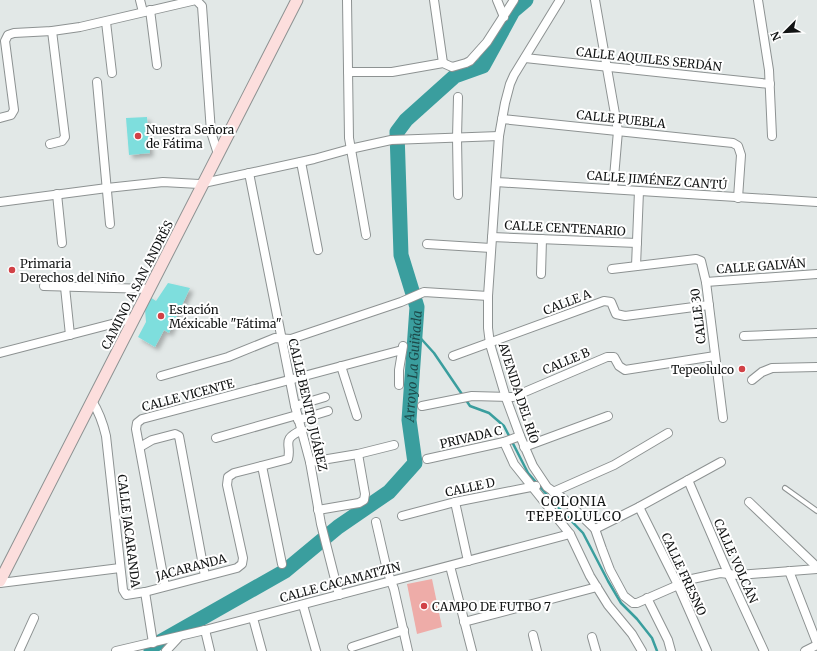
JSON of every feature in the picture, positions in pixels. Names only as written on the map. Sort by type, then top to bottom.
[{"type":"main road","name":"CAMINO A SAN ANDRÉS","points":[[0,582],[296,0]]},
{"type":"street","points":[[140,0],[147,11],[157,65]]},
{"type":"street","points":[[0,118],[11,115],[14,110],[3,58],[5,41],[8,35],[14,33],[52,31],[80,27],[193,0],[199,2],[202,6],[211,132],[218,154]]},
{"type":"street","points":[[347,0],[349,138],[366,235]]},
{"type":"street","points":[[434,0],[443,63]]},
{"type":"street","points":[[498,0],[504,17]]},
{"type":"street","points":[[348,72],[392,72],[443,63],[452,67],[459,66],[470,61],[487,42],[514,0]]},
{"type":"street","name":"AVENIDA DEL RÍO","points":[[560,0],[514,75],[510,84],[502,119],[499,136],[488,296],[488,328],[490,344],[506,398],[511,439],[524,447],[533,466],[538,485],[552,492],[575,509],[595,528],[606,560],[624,596],[633,603],[637,603],[647,598]]},
{"type":"street","points":[[595,0],[618,131],[613,189]]},
{"type":"street","points":[[758,0],[770,84],[772,136]]},
{"type":"street","points":[[106,22],[112,73]]},
{"type":"street","points":[[50,144],[62,141],[64,137],[52,31]]},
{"type":"street","name":"CALLE AQUILES SERDÁN","points":[[525,58],[770,84]]},
{"type":"street","points":[[97,82],[110,224]]},
{"type":"street","points":[[458,97],[456,138],[458,195]]},
{"type":"street","name":"CALLE PUEBLA","points":[[502,119],[729,142],[738,146],[741,155],[738,198]]},
{"type":"street","points":[[0,202],[163,182],[194,184],[204,183],[301,162],[391,140],[499,136]]},
{"type":"street","points":[[301,162],[318,250]]},
{"type":"street","name":"CALLE BENITO JUÁREZ","points":[[249,173],[295,406],[310,462],[322,531],[327,545],[339,595]]},
{"type":"street","name":"CALLE JIMÉNEZ CANTÚ","points":[[496,182],[817,202]]},
{"type":"street","points":[[612,269],[636,266],[639,191]]},
{"type":"street","points":[[57,194],[62,243]]},
{"type":"street","name":"CALLE CENTENARIO","points":[[492,236],[637,243]]},
{"type":"street","points":[[541,274],[542,239]]},
{"type":"street","points":[[427,244],[491,248]]},
{"type":"street","name":"CALLE 30","points":[[636,266],[696,259],[700,260],[710,305],[723,418]]},
{"type":"street","name":"CALLE GALVÁN","points":[[706,282],[817,274]]},
{"type":"street","points":[[44,286],[149,289]]},
{"type":"street","points":[[65,287],[70,335]]},
{"type":"street","points":[[161,376],[228,356],[276,338],[291,339],[404,302],[424,292],[488,296]]},
{"type":"street","name":"CALLE A","points":[[453,356],[490,344],[606,300],[612,304],[616,314],[625,316],[710,305]]},
{"type":"street","points":[[0,353],[135,318]]},
{"type":"street","points":[[744,336],[817,332]]},
{"type":"street","points":[[290,380],[402,348],[398,385]]},
{"type":"street","name":"CALLE B","points":[[422,406],[472,396],[513,397],[607,357],[614,357],[619,366],[625,370],[715,356]]},
{"type":"street","points":[[341,366],[357,416]]},
{"type":"street","points":[[752,380],[762,372],[772,368],[817,367]]},
{"type":"street","name":"CALLE VICENTE","points":[[165,586],[136,426],[142,419],[290,380]]},
{"type":"street","points":[[295,406],[325,397]]},
{"type":"street","name":"CALLE JACARANDA","points":[[92,401],[104,425],[106,436],[124,594],[128,595],[145,592],[155,643]]},
{"type":"street","points":[[216,438],[328,411]]},
{"type":"street","points":[[524,447],[608,416]]},
{"type":"street","points":[[282,564],[262,466],[288,459],[288,440],[292,435],[302,430]]},
{"type":"street","points":[[552,492],[614,465],[668,433]]},
{"type":"street","points":[[140,447],[152,440],[175,434],[179,436],[205,576]]},
{"type":"street","points":[[511,439],[514,464],[527,481],[538,485],[570,534],[590,576],[612,610],[632,634],[642,651]]},
{"type":"street","name":"PRIVADA C","points":[[427,459],[511,439]]},
{"type":"street","points":[[310,462],[358,454],[394,445]]},
{"type":"street","points":[[318,510],[359,503],[364,500],[365,494],[358,454]]},
{"type":"street","points":[[595,528],[639,507],[721,462]]},
{"type":"street","name":"JACARANDA","points":[[145,592],[237,568],[242,564],[243,558],[227,485],[228,477],[234,473],[262,466]]},
{"type":"street","name":"CALLE VOLCÁN","points":[[688,480],[728,573],[764,651]]},
{"type":"street","name":"CALLE D","points":[[402,516],[456,502],[538,485]]},
{"type":"street","points":[[456,502],[468,561]]},
{"type":"street","points":[[748,502],[817,568]]},
{"type":"street","name":"CALLE FRESNO","points":[[639,507],[678,585],[706,651]]},
{"type":"street","points":[[376,522],[408,651]]},
{"type":"street","name":"CALLE CACAMATZIN","points":[[116,651],[134,649],[570,534]]},
{"type":"street","points":[[450,566],[472,651]]},
{"type":"street","points":[[0,582],[120,568]]},
{"type":"street","points":[[671,651],[668,640],[647,598],[692,580],[720,573],[738,575],[817,568]]},
{"type":"street","points":[[789,571],[817,644],[805,651]]},
{"type":"street","points":[[464,622],[597,587]]},
{"type":"street","points":[[303,605],[316,651]]},
{"type":"street","points":[[19,651],[34,618]]},
{"type":"street","points":[[253,618],[262,651]]},
{"type":"street","points":[[205,630],[210,651]]},
{"type":"street","points":[[352,647],[404,630]]},
{"type":"street","points":[[533,635],[537,651]]},
{"type":"street","points":[[166,651],[177,637]]},
{"type":"street","points":[[592,637],[596,651]]},
{"type":"lane","points":[[786,488],[817,511]]},
{"type":"shaded area","name":"CAMPO DE FUTBO 7","points":[[432,579],[442,627],[417,634],[407,584]]},
{"type":"building","name":"Nuestra Señora de Fátima","points":[[147,117],[150,153],[129,155],[126,118]]},
{"type":"building","name":"Estación Méxicable \"Fátima\"","points":[[168,283],[190,288],[169,333],[164,330],[155,347],[138,337],[146,322],[145,309],[150,297],[156,301]]},
{"type":"waterway","name":"Arroyo La Guiñada","points":[[151,651],[151,647],[285,571],[338,527],[389,492],[415,463],[409,420],[417,307],[401,255],[397,132],[406,120],[455,76],[483,66],[513,11],[526,0]]},
{"type":"waterway","points":[[415,332],[434,353],[470,406],[489,413],[504,426],[528,473],[583,533],[621,603],[637,619],[652,638],[657,651]]},
{"type":"place","name":"Nuestra Señora de Fátima","points":[[138,136]]},
{"type":"place","name":"Primaria Derechos del Niño","points":[[12,270]]},
{"type":"place","name":"Estación Méxicable \"Fátima\"","points":[[161,316]]},
{"type":"place","name":"Tepeolulco","points":[[742,369]]},
{"type":"place","name":"CAMPO DE FUTBO 7","points":[[424,606]]},
{"type":"district","name":"COLONIA TEPEOLULCO","points":[[574,508]]}]
